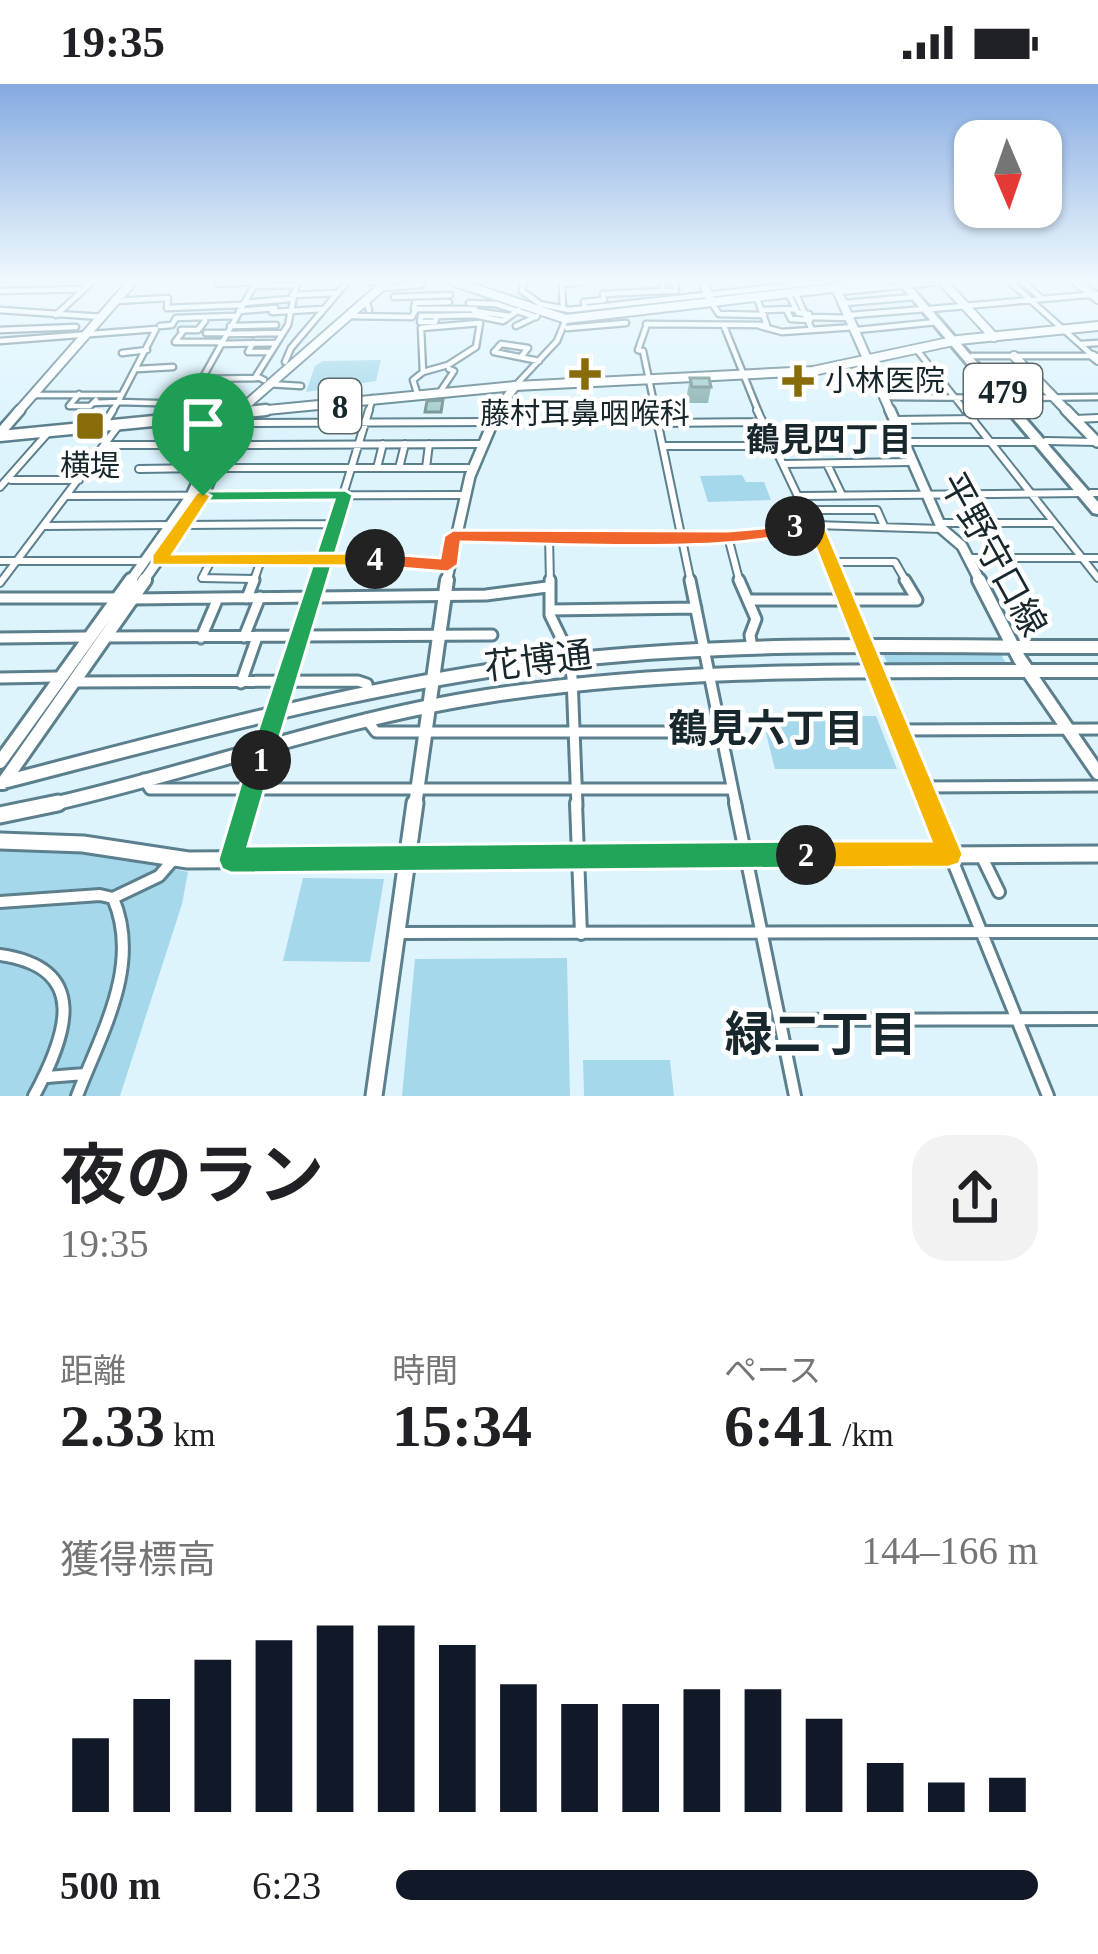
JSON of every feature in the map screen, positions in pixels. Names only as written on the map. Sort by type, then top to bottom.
[{"type":"highway","name":"479","points":[[944,329],[1005,398]]},
{"type":"highway","name":"479","points":[[946,329],[1094,498]]},
{"type":"main road","name":"8","points":[[418,397],[814,370],[956,341],[1071,329]]},
{"type":"main road","name":"8","points":[[0,436],[513,388]]},
{"type":"main road","name":"8","points":[[0,436],[119,426]]},
{"type":"street","points":[[5,343],[26,329]]},
{"type":"street","points":[[69,337],[74,329]]},
{"type":"street","points":[[0,436],[90,329]]},
{"type":"street","points":[[103,426],[161,329]]},
{"type":"street","points":[[206,333],[214,329]]},
{"type":"street","points":[[165,445],[228,329]]},
{"type":"street","points":[[270,329],[283,333]]},
{"type":"street","points":[[262,383],[284,329]]},
{"type":"street","points":[[285,362],[307,329]]},
{"type":"street","points":[[1,784],[184,525],[231,415],[285,362],[327,329]]},
{"type":"street","points":[[262,383],[328,329]]},
{"type":"street","points":[[421,329],[423,372]]},
{"type":"street","points":[[418,397],[413,380],[476,346],[479,329]]},
{"type":"street","points":[[374,1096],[453,536],[491,422],[562,329]]},
{"type":"street","points":[[644,329],[638,350],[643,351],[663,446],[795,1096]]},
{"type":"street","points":[[725,329],[762,422],[831,562],[1048,1096]]},
{"type":"street","points":[[762,329],[820,329]]},
{"type":"street","name":"平野守口線","points":[[857,329],[908,462],[941,526],[969,558],[1012,647],[1098,773]]},
{"type":"street","points":[[987,329],[1098,442]]},
{"type":"street","points":[[5,343],[188,330]]},
{"type":"street","points":[[181,340],[188,330]]},
{"type":"street","points":[[1064,330],[1096,357]]},
{"type":"street","points":[[156,332],[181,340],[277,343]]},
{"type":"street","points":[[253,343],[248,352],[271,352]]},
{"type":"street","points":[[1080,344],[1098,343]]},
{"type":"street","points":[[521,357],[528,348],[502,344],[494,352],[539,361]]},
{"type":"street","points":[[1064,346],[1074,356]]},
{"type":"street","points":[[122,352],[149,350]]},
{"type":"street","points":[[917,350],[1098,578]]},
{"type":"street","points":[[972,356],[1096,357]]},
{"type":"street","points":[[138,370],[173,367]]},
{"type":"street","points":[[440,392],[454,371],[449,369]]},
{"type":"street","points":[[199,379],[301,386]]},
{"type":"street","points":[[79,394],[69,406],[120,399],[185,402],[231,415],[324,423],[491,422]]},
{"type":"street","points":[[33,395],[100,394],[120,399]]},
{"type":"street","points":[[93,403],[100,394]]},
{"type":"street","points":[[886,398],[1098,397]]},
{"type":"street","points":[[231,860],[373,401]]},
{"type":"street","points":[[1075,419],[1098,418]]},
{"type":"street","points":[[895,420],[974,419]]},
{"type":"street","points":[[658,423],[762,422]]},
{"type":"street","points":[[316,445],[324,423]]},
{"type":"street","points":[[0,584],[119,426]]},
{"type":"street","points":[[0,487],[46,435]]},
{"type":"street","points":[[903,442],[1098,442]]},
{"type":"street","points":[[377,468],[382,444]]},
{"type":"street","points":[[399,468],[405,444]]},
{"type":"street","points":[[426,468],[429,444]]},
{"type":"street","points":[[105,445],[482,444]]},
{"type":"street","points":[[663,446],[776,446]]},
{"type":"street","points":[[785,464],[908,462]]},
{"type":"street","points":[[826,463],[842,495]]},
{"type":"street","points":[[139,469],[473,468]]},
{"type":"street","points":[[10,480],[79,480]]},
{"type":"street","points":[[66,496],[465,495]]},
{"type":"street","points":[[0,762],[143,561],[197,496]]},
{"type":"street","points":[[800,496],[1094,498]]},
{"type":"street","points":[[453,536],[728,537],[777,533],[812,518],[877,510],[884,526]]},
{"type":"street","points":[[812,518],[884,526],[1055,523]]},
{"type":"street","points":[[184,525],[334,524]]},
{"type":"street","points":[[44,526],[170,525]]},
{"type":"street","points":[[549,536],[550,610],[570,661],[572,685],[581,934]]},
{"type":"street","points":[[728,537],[756,619],[750,635],[752,649]]},
{"type":"street","points":[[969,558],[1098,557]]},
{"type":"street","points":[[159,560],[392,559],[448,565]]},
{"type":"street","points":[[211,560],[202,578],[254,578]]},
{"type":"street","points":[[247,598],[262,560]]},
{"type":"street","points":[[0,561],[143,561]]},
{"type":"street","points":[[748,600],[917,600],[895,562],[831,562]]},
{"type":"street","points":[[131,579],[146,579]]},
{"type":"street","points":[[132,598],[444,596],[547,587]]},
{"type":"street","points":[[244,638],[260,597]]},
{"type":"street","points":[[0,598],[117,598]]},
{"type":"street","points":[[201,638],[218,598]]},
{"type":"street","points":[[550,610],[696,608]]},
{"type":"street","points":[[104,637],[492,635]]},
{"type":"street","points":[[0,638],[88,637]]},
{"type":"street","points":[[242,682],[257,637]]},
{"type":"street","name":"花博通","points":[[1,784],[368,693],[570,661],[703,649],[1098,646]]},
{"type":"street","name":"花博通","points":[[0,815],[366,719],[572,685],[709,674],[1098,671]]},
{"type":"street","points":[[0,677],[361,681],[368,693]]},
{"type":"street","points":[[366,719],[373,731],[720,732]]},
{"type":"street","points":[[899,730],[1098,729]]},
{"type":"street","points":[[143,778],[149,789],[731,789]]},
{"type":"street","points":[[922,787],[1098,786]]},
{"type":"street","points":[[0,842],[83,844],[174,859],[231,860],[1098,854]]},
{"type":"street","points":[[981,854],[999,892]]},
{"type":"street","points":[[0,902],[70,894],[113,898],[159,876],[174,859]]},
{"type":"street","points":[[77,1096],[127,957],[126,917],[113,898]]},
{"type":"street","points":[[397,933],[1098,932]]},
{"type":"street","points":[[0,955],[27,955],[52,971],[62,992],[64,1031],[34,1096]]},
{"type":"street","points":[[780,1020],[1098,1018]]},
{"type":"street","points":[[46,1077],[85,1074]]},
{"type":"shaded area","points":[[381,360],[376,381],[306,392],[315,366],[323,361]]},
{"type":"shaded area","points":[[742,475],[746,482],[764,482],[771,500],[708,502],[700,476]]},
{"type":"shaded area","points":[[882,651],[1000,653],[1009,668],[889,667]]},
{"type":"shaded area","points":[[876,716],[897,769],[775,769],[762,717]]},
{"type":"shaded area","points":[[0,848],[92,851],[188,872],[120,1096],[0,1096]]},
{"type":"shaded area","points":[[303,878],[384,879],[370,962],[283,961]]},
{"type":"shaded area","points":[[567,958],[570,1096],[402,1096],[415,959]]},
{"type":"shaded area","points":[[583,1060],[670,1060],[674,1096],[584,1096]]},
{"type":"building","points":[[690,378],[709,378],[711,387],[692,387]]},
{"type":"building","points":[[443,400],[441,412],[425,412],[427,401]]},
{"type":"place","name":"藤村耳鼻咽喉科","points":[[585,374]]},
{"type":"place","name":"小林医院","points":[[798,381]]},
{"type":"place","name":"横堤","points":[[90,426]]},
{"type":"district","name":"鶴見四丁目","points":[[829,439]]},
{"type":"district","name":"鶴見六丁目","points":[[766,728]]},
{"type":"district","name":"緑二丁目","points":[[821,1034]]},
{"type":"route","points":[[203,496],[159,560],[322,560],[392,559],[448,565],[453,536],[640,533],[728,537],[777,533],[812,520],[949,854],[231,860],[322,560],[345,495],[203,496]]}]
